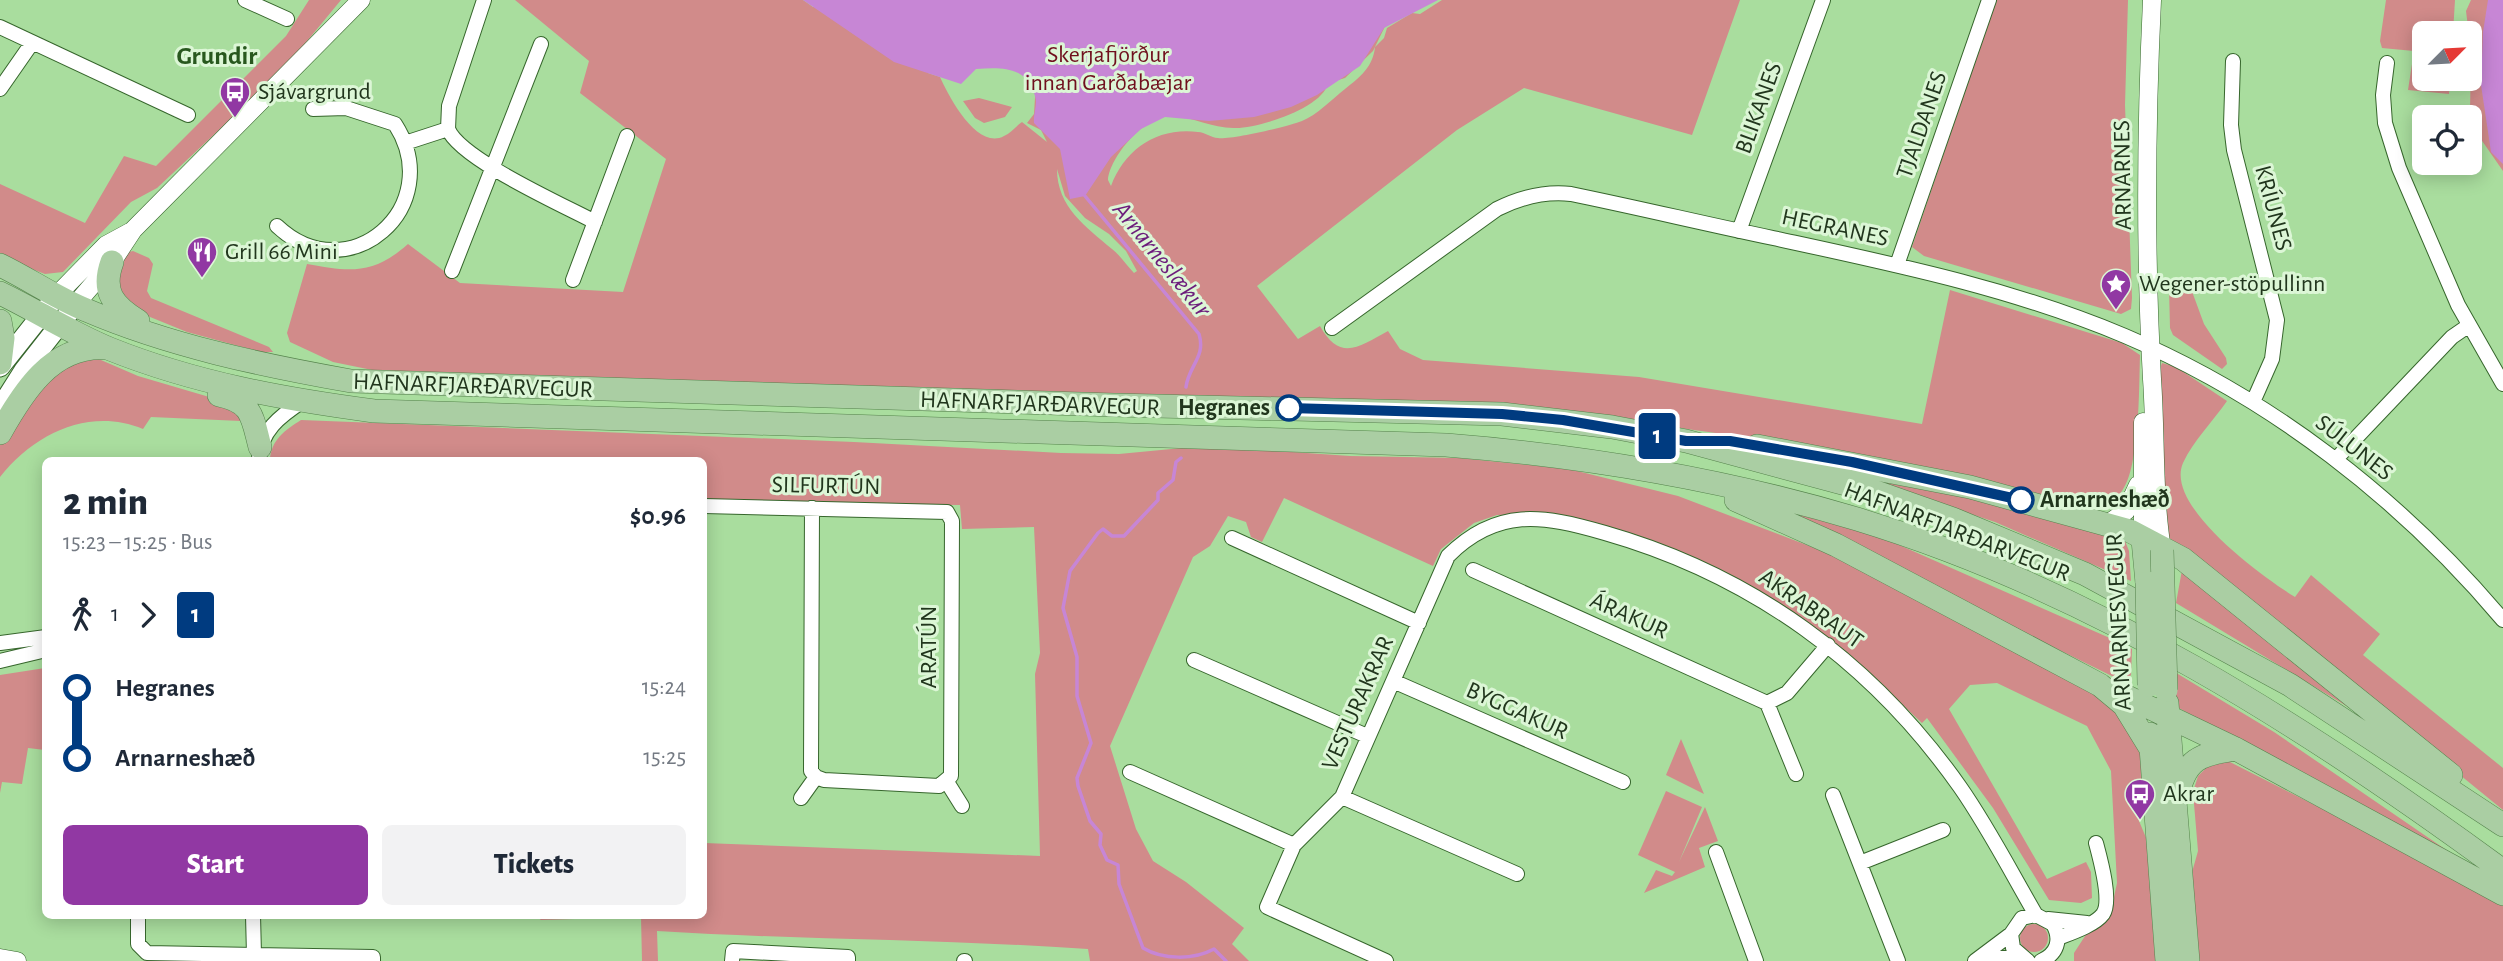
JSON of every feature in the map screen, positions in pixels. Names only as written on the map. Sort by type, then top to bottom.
[{"type":"main road","points":[[112,262],[107,284],[114,303],[161,337]]},
{"type":"main road","name":"HAFNARFJARÐARVEGUR","points":[[0,265],[66,300],[161,337],[247,360],[351,380],[1114,405],[1502,414],[1612,427],[1686,441],[1879,493],[1954,519],[2085,574],[2222,645],[2290,685],[2503,823]]},
{"type":"main road","name":"HAFNARFJARÐARVEGUR","points":[[0,293],[107,348],[204,381],[303,401],[374,411],[1434,444],[1551,454],[1677,476],[1857,519],[2067,601],[2179,659],[2269,711],[2356,767],[2503,871]]},
{"type":"main road","points":[[0,365],[50,319],[66,300]]},
{"type":"main road","points":[[0,408],[24,370],[50,319]]},
{"type":"main road","points":[[0,321],[3,338],[0,365]]},
{"type":"main road","points":[[0,433],[27,388],[47,369],[79,350],[107,348]]},
{"type":"main road","points":[[154,365],[193,390],[242,402],[252,416],[260,454]]},
{"type":"main road","points":[[1686,441],[1730,441],[1852,462],[1970,487],[2109,523],[2135,533],[2152,545],[2183,559],[2480,799],[2503,823]]},
{"type":"main road","points":[[1677,476],[1754,507],[1836,545],[2100,685],[2124,705],[2151,749]]},
{"type":"main road","name":"ARNARNESVEGUR","points":[[2152,545],[2147,583],[2188,961]]},
{"type":"main road","name":"ARNARNESVEGUR","points":[[2152,545],[2158,699],[2151,749],[2167,961]]},
{"type":"main road","points":[[2100,685],[2158,699],[2236,749],[2503,894]]},
{"type":"main road","points":[[2174,815],[2180,781],[2190,764],[2209,753],[2236,749]]},
{"type":"street","points":[[245,0],[287,19]]},
{"type":"street","points":[[484,0],[449,106],[448,129],[462,148],[595,222]]},
{"type":"street","name":"BLIKANES","points":[[1739,231],[1823,0]]},
{"type":"street","name":"TJALDANES","points":[[1897,265],[1989,0]]},
{"type":"street","name":"ARNARNES","points":[[2150,349],[2146,134],[2152,0]]},
{"type":"street","points":[[66,300],[112,262],[133,230],[357,2]]},
{"type":"street","points":[[0,27],[188,115]]},
{"type":"street","points":[[0,89],[32,43]]},
{"type":"street","points":[[452,271],[541,44]]},
{"type":"street","name":"KRÍUNES","points":[[2233,61],[2231,125],[2235,150],[2277,320],[2272,359],[2253,402]]},
{"type":"street","points":[[2387,63],[2383,94],[2389,139],[2468,326],[2503,384]]},
{"type":"street","points":[[277,226],[305,245],[327,250],[360,244],[387,229],[400,214],[409,191],[411,168],[405,143],[395,124],[335,107],[313,109]]},
{"type":"street","points":[[405,143],[448,129]]},
{"type":"street","points":[[573,280],[627,136]]},
{"type":"street","name":"HEGRANES","points":[[1332,328],[1508,203],[1533,195],[1571,194],[1897,265],[2043,305],[2150,349]]},
{"type":"street","points":[[66,300],[106,245],[133,230]]},
{"type":"street","points":[[2336,459],[2452,337],[2468,326]]},
{"type":"street","name":"SÚLUNES","points":[[2150,349],[2253,402],[2336,459],[2438,548],[2503,620]]},
{"type":"street","name":"ARNARNESVEGUR","points":[[2150,349],[2145,379],[2141,479],[2152,545]]},
{"type":"street","name":"ARNARNESVEGUR","points":[[2150,349],[2157,518],[2152,545]]},
{"type":"street","points":[[260,454],[273,423],[303,401]]},
{"type":"street","points":[[2109,523],[2126,511],[2141,479]]},
{"type":"street","name":"SILFURTÚN","points":[[707,506],[947,512]]},
{"type":"street","points":[[812,508],[811,767],[816,777]]},
{"type":"street","name":"ARATÚN","points":[[947,512],[952,521],[952,562],[951,776],[947,782]]},
{"type":"street","name":"AKRABRAUT","points":[[1494,523],[1516,518],[1538,520],[1592,530],[1670,554],[1763,600],[1828,645],[1868,678],[1918,732],[1968,798],[2012,874],[2058,938]]},
{"type":"street","name":"VESTURAKRAR","points":[[1386,961],[1267,907],[1294,845],[1342,797],[1448,556],[1470,535],[1494,523]]},
{"type":"street","points":[[1232,538],[1419,623]]},
{"type":"street","name":"ÁRAKUR","points":[[1473,570],[1767,703]]},
{"type":"street","points":[[0,643],[42,638]]},
{"type":"street","points":[[1796,775],[1767,703],[1787,693],[1828,645]]},
{"type":"street","points":[[0,661],[42,651]]},
{"type":"street","points":[[1194,660],[1367,736]]},
{"type":"street","name":"BYGGAKUR","points":[[1393,681],[1623,782]]},
{"type":"street","points":[[1130,772],[1294,845]]},
{"type":"street","points":[[816,777],[939,786],[947,782],[962,806]]},
{"type":"street","points":[[801,799],[816,777]]},
{"type":"street","points":[[1833,795],[1898,961]]},
{"type":"street","points":[[1342,797],[1517,874]]},
{"type":"street","points":[[1860,863],[1943,830]]},
{"type":"street","points":[[2048,959],[2058,938],[2102,915],[2106,907],[2096,843]]},
{"type":"street","points":[[1716,852],[1756,961]]},
{"type":"street","name":"AKRABRAUT","points":[[2012,874],[2018,902],[2014,928]]},
{"type":"street","points":[[1978,960],[2014,928],[2042,917],[2087,923]]},
{"type":"street","points":[[138,919],[138,944],[142,951],[340,959],[373,957],[373,961]]},
{"type":"street","points":[[253,919],[254,955]]},
{"type":"street","points":[[2014,928],[2013,948],[2025,960]]},
{"type":"street","points":[[732,961],[733,951],[848,957],[848,961]]},
{"type":"street","points":[[0,958],[17,961]]},
{"type":"street","points":[[1978,960],[2025,960]]},
{"type":"green space","points":[[309,0],[341,0],[284,69],[157,188],[131,202],[63,272],[45,274],[0,257],[0,184],[85,223],[124,156],[156,166],[286,36]]},
{"type":"green space","points":[[515,0],[803,0],[813,7],[1391,14],[1373,51],[1345,78],[1328,83],[1315,101],[1289,115],[1246,127],[1220,127],[1180,117],[1162,117],[1141,129],[1122,149],[1110,170],[1108,180],[1111,186],[1117,173],[1134,151],[1156,137],[1183,131],[1201,132],[1215,138],[1234,137],[1286,126],[1308,118],[1365,71],[1387,28],[1412,13],[1420,14],[1442,0],[1740,0],[1692,135],[1524,88],[1457,130],[1257,286],[1298,339],[1320,326],[1335,344],[1351,348],[1388,331],[1400,349],[1423,360],[1639,377],[1922,424],[1950,290],[2122,343],[2140,355],[2137,426],[2128,480],[2122,491],[2113,499],[2095,508],[1922,469],[1745,437],[1643,423],[382,372],[333,362],[290,342],[287,333],[307,264],[336,269],[360,269],[384,261],[408,244],[460,283],[623,292],[666,159],[580,93],[589,61]],"holes":[[[1008,57],[1036,81],[1034,114],[1027,123],[1041,130],[1047,142],[1022,122],[1004,136],[994,139],[984,136],[965,119],[940,77],[928,73]],[[1057,169],[1065,196],[1085,218],[1109,234],[1126,251],[1137,271],[1134,273],[1115,251],[1075,215],[1062,194]]]},
{"type":"green space","points":[[1996,0],[2128,0],[2125,105],[2132,298],[2131,309],[2121,314],[1924,256],[1912,247]]},
{"type":"green space","points":[[2386,0],[2455,0],[2454,21],[2412,21],[2412,51],[2382,48],[2380,41]]},
{"type":"green space","points":[[2471,0],[2503,0],[2503,171],[2482,141],[2482,105],[2470,105],[2470,91],[2482,91],[2482,21],[2467,21],[2466,11]]},
{"type":"green space","points":[[2412,64],[2412,90],[2408,90]]},
{"type":"green space","points":[[2418,91],[2449,91],[2449,94]]},
{"type":"green space","points":[[979,98],[1012,107],[1005,117],[984,123],[975,118],[963,101]]},
{"type":"green space","points":[[133,251],[149,258],[153,264],[147,291],[151,298],[269,347],[273,352],[261,352],[187,332],[123,306],[116,264],[125,253]]},
{"type":"green space","points":[[2178,282],[2190,286],[2204,324],[2226,358],[2227,364],[2222,369],[2173,335],[2170,328],[2169,287]]},
{"type":"green space","points":[[87,354],[138,376],[233,404],[241,421],[151,417],[143,429],[123,423],[84,423],[47,437],[14,461],[0,477],[0,442],[38,382]]},
{"type":"green space","points":[[2162,363],[2176,367],[2227,401],[2183,463],[2181,480],[2188,499],[2202,519],[2241,558],[2295,597],[2311,575],[2380,634],[2363,655],[2503,768],[2503,810],[2168,537],[2158,374]]},
{"type":"green space","points":[[301,420],[1061,453],[1119,454],[1203,446],[1350,456],[1459,458],[1569,469],[1678,496],[1825,552],[2099,690],[2131,721],[2145,766],[2139,821],[2147,840],[2158,961],[2074,961],[2074,953],[2087,933],[2112,906],[2117,883],[2111,771],[2087,726],[1997,683],[1970,685],[1949,709],[2047,879],[2086,862],[2091,872],[2092,898],[2081,903],[2049,900],[1993,808],[1927,718],[1922,723],[1841,648],[1720,572],[1535,514],[1497,515],[1474,523],[1441,549],[1433,566],[1284,498],[1262,542],[1251,537],[1246,522],[1228,516],[1210,546],[1193,557],[1110,746],[1136,829],[1153,861],[1186,882],[1244,928],[1232,944],[1249,961],[1090,961],[1088,949],[657,931],[658,961],[642,961],[641,919],[707,919],[707,843],[1040,856],[1035,674],[1040,653],[1034,527],[962,529],[960,505],[707,503],[707,457],[270,457],[276,441]]},
{"type":"green space","points":[[1825,466],[2000,504],[2125,541],[2129,551],[2131,581],[1995,522]]},
{"type":"green space","points":[[1766,505],[1863,529],[2112,639],[2132,649],[2131,675],[2124,682]]},
{"type":"green space","points":[[2182,570],[2358,713],[2176,603]]},
{"type":"green space","points":[[42,668],[42,750],[28,748],[22,784],[2,782],[0,793],[0,675]]},
{"type":"green space","points":[[2173,671],[2274,732],[2477,871],[2177,707]]},
{"type":"green space","points":[[1681,739],[1704,794],[1666,775]]},
{"type":"green space","points":[[2228,761],[2455,876],[2503,906],[2503,961],[2197,961],[2189,883],[2198,851],[2193,792],[2198,776],[2207,767]]},
{"type":"green space","points":[[1666,791],[1702,807],[1679,862],[1705,807],[1718,841],[1699,848],[1705,867],[1644,893],[1656,870],[1672,876],[1675,872],[1638,855]]},
{"type":"green space","points":[[2034,924],[2044,928],[2048,938],[2044,948],[2034,952],[2024,948],[2020,938],[2024,928]]},
{"type":"shaded area","name":"Skerjafjörður innan Garðabæjar","points":[[803,0],[1438,0],[1384,28],[1360,66],[1317,95],[1291,107],[1254,117],[1209,121],[1165,117],[1141,129],[1111,157],[1085,196],[1070,199],[1060,149],[1034,123],[1035,96],[1026,79],[1004,69],[976,69],[961,84],[894,62]]},
{"type":"shaded area","points":[[2488,0],[2503,0],[2503,164],[2491,152],[2482,91],[2483,32]]},
{"type":"waterway","name":"Arnarneslækur","points":[[1085,196],[1199,334],[1199,355],[1186,387]]},
{"type":"waterway","name":"Arnarneslækur","points":[[1181,458],[1176,462],[1173,480],[1158,493],[1158,500],[1124,536],[1112,536],[1103,529],[1070,571],[1063,608],[1077,657],[1077,696],[1091,743],[1077,778],[1090,821],[1101,834],[1100,845],[1107,860],[1118,865],[1119,884],[1143,948],[1160,955],[1178,957],[1188,957],[1214,949],[1226,961]]},
{"type":"bus line","name":"1","points":[[1289,408],[1502,414],[1563,420],[1686,441],[1730,441],[1852,462],[2021,500]]},
{"type":"place","name":"Sjávargrund","points":[[235,119]]},
{"type":"place","name":"Grill 66 Mini","points":[[202,279]]},
{"type":"place","name":"Wegener-stöpullinn","points":[[2116,311]]},
{"type":"place","name":"Hegranes","points":[[1289,408]]},
{"type":"place","name":"Arnarneshæð","points":[[2021,500]]},
{"type":"place","name":"Akrar","points":[[2140,821]]},
{"type":"district","name":"Grundir","points":[[217,56]]}]
